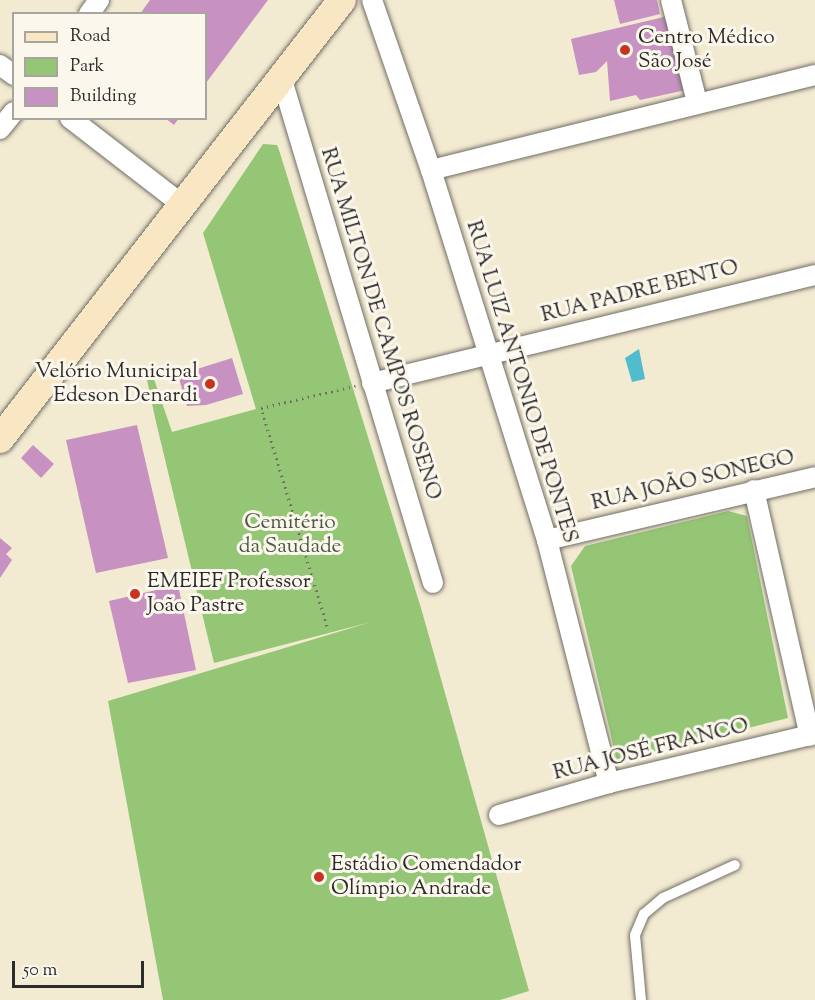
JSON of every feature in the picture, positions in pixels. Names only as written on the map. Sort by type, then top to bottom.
[{"type":"main road","points":[[0,439],[121,280],[160,236],[180,203],[282,80],[342,0]]},
{"type":"street","name":"RUA LUIZ ANTONIO DE PONTES","points":[[372,0],[431,170],[486,354],[547,540],[609,783]]},
{"type":"street","points":[[671,0],[697,102]]},
{"type":"street","points":[[431,170],[697,102],[815,75]]},
{"type":"street","name":"RUA MILTON DE CAMPOS ROSENO","points":[[282,80],[432,582]]},
{"type":"street","points":[[0,129],[12,114]]},
{"type":"street","points":[[73,120],[180,203]]},
{"type":"street","name":"RUA PADRE BENTO","points":[[372,382],[815,275]]},
{"type":"street","name":"RUA JOÃO SONEGO","points":[[547,540],[815,477]]},
{"type":"street","points":[[753,490],[812,735]]},
{"type":"street","name":"RUA JOSÉ FRANCO","points":[[500,815],[609,783],[812,735]]},
{"type":"lane","points":[[641,1000],[635,934],[644,914],[663,898],[735,865]]},
{"type":"path","points":[[327,626],[261,408],[372,382]]},
{"type":"green space","name":"Estádio Comendador Olímpio Andrade","points":[[263,144],[277,145],[279,150],[421,608],[529,991],[500,1000],[163,1000],[108,701],[371,622],[214,663],[156,422],[147,380],[154,379],[172,432],[256,409],[203,233]]},
{"type":"green space","points":[[728,511],[747,516],[788,718],[617,761],[571,566],[585,546]]},
{"type":"water","points":[[639,349],[645,379],[632,382],[625,358]]},
{"type":"building","points":[[150,0],[268,0],[207,82],[207,12],[141,12]]},
{"type":"building","points":[[614,0],[657,0],[660,14],[620,24]]},
{"type":"building","name":"Centro Médico São José","points":[[668,16],[686,90],[640,100],[636,95],[610,101],[607,61],[596,72],[579,75],[571,39]]},
{"type":"building","points":[[168,120],[178,120],[174,125]]},
{"type":"building","name":"Velório Municipal Edeson Denardi","points":[[232,358],[243,394],[206,405],[187,406],[178,375]]},
{"type":"building","points":[[137,425],[168,558],[96,573],[66,440]]},
{"type":"building","points":[[33,445],[54,464],[41,478],[21,458]]},
{"type":"building","points":[[0,538],[12,548],[6,554],[12,560],[0,578]]},
{"type":"building","points":[[178,585],[196,670],[128,683],[109,601]]},
{"type":"place","name":"Centro Médico São José","points":[[625,50]]},
{"type":"place","name":"Velório Municipal Edeson Denardi","points":[[210,384]]},
{"type":"place","name":"EMEIEF Professor João Pastre","points":[[135,594]]},
{"type":"place","name":"Estádio Comendador Olímpio Andrade","points":[[319,877]]},
{"type":"park label","name":"Cemitério da Saudade","points":[[290,535]]}]
